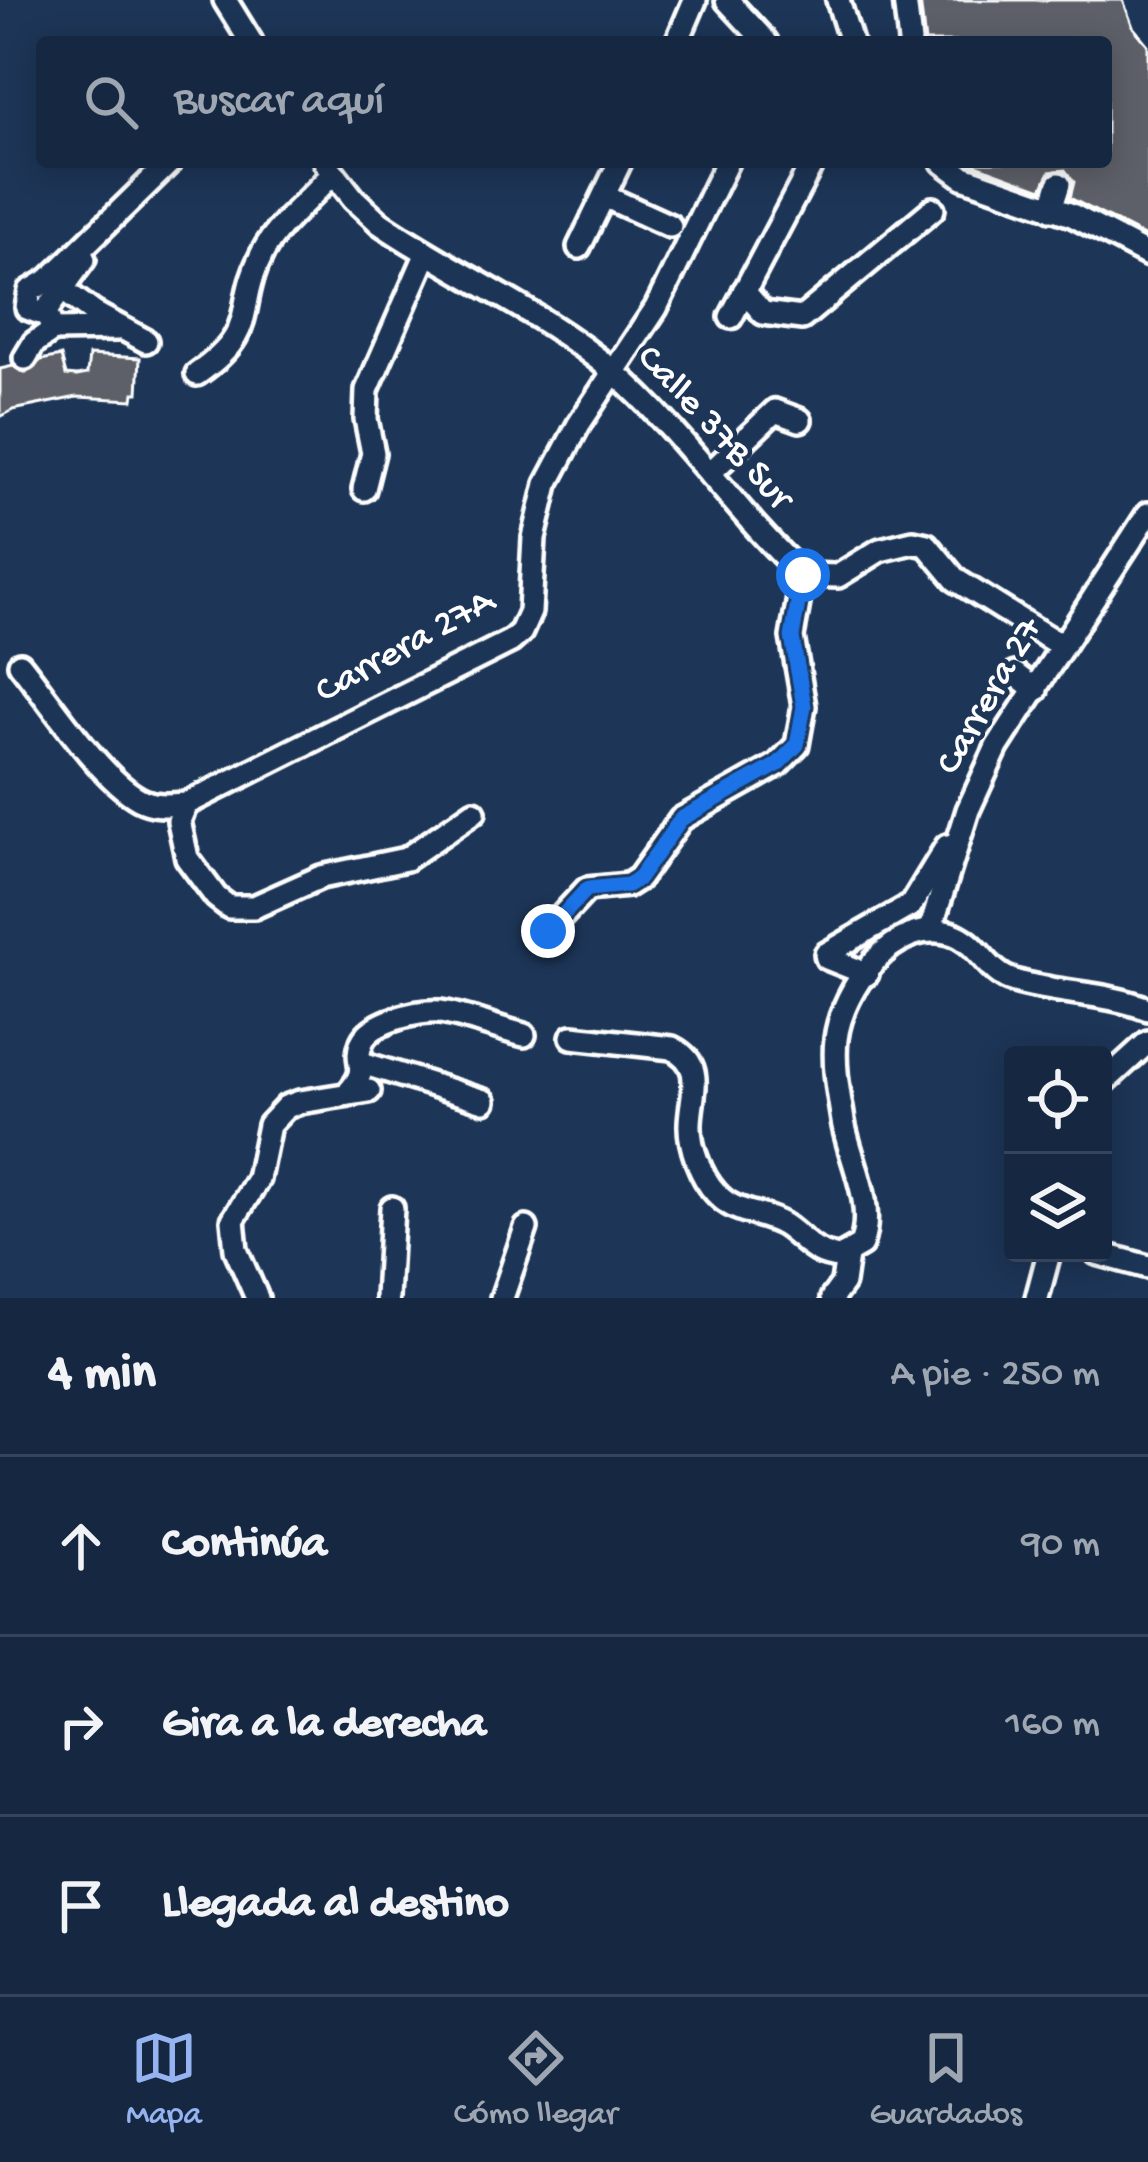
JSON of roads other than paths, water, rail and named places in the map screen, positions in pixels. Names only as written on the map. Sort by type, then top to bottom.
[{"type":"street","points":[[225,0],[247,36]]},
{"type":"street","points":[[680,36],[695,0]]},
{"type":"street","points":[[727,0],[760,36]]},
{"type":"street","points":[[838,0],[849,36]]},
{"type":"street","points":[[904,0],[909,36]]},
{"type":"street","points":[[25,358],[49,321],[56,285],[166,168]]},
{"type":"street","points":[[155,182],[178,168]]},
{"type":"street","points":[[197,374],[234,343],[262,253],[329,168]]},
{"type":"street","name":"Calle 37B Sur","points":[[329,168],[380,223],[562,335],[614,373],[803,575]]},
{"type":"street","points":[[579,247],[617,168]]},
{"type":"street","name":"Carrera 27A","points":[[186,804],[438,679],[521,632],[532,600],[534,538],[547,484],[579,424],[656,308],[724,168]]},
{"type":"street","points":[[731,317],[810,168]]},
{"type":"street","points":[[954,168],[985,187],[1092,224],[1148,255]]},
{"type":"street","points":[[1051,209],[1058,184]]},
{"type":"street","points":[[604,196],[670,226]]},
{"type":"street","points":[[744,291],[763,313],[802,319],[933,209]]},
{"type":"street","points":[[364,489],[373,453],[366,419],[367,390],[426,254]]},
{"type":"street","points":[[56,285],[146,341]]},
{"type":"street","points":[[49,321],[122,329]]},
{"type":"street","points":[[711,472],[775,411],[800,420]]},
{"type":"street","name":"Carrera 27","points":[[930,931],[968,810],[997,747],[1148,514]]},
{"type":"street","points":[[548,931],[587,889],[628,885],[639,878],[681,819],[777,765],[797,745],[804,706],[792,637],[803,575],[838,575],[880,550],[914,542],[927,544],[956,580],[1060,645]]},
{"type":"street","points":[[20,664],[124,788],[142,801],[186,804],[179,821],[187,858],[229,907],[254,907],[321,877],[406,859],[474,812]]},
{"type":"street","points":[[1015,674],[1036,690]]},
{"type":"street","points":[[867,974],[826,954],[911,905],[968,810]]},
{"type":"street","points":[[832,1298],[843,1283],[847,1255],[863,1240],[866,1205],[845,1133],[836,1040],[848,1000],[887,947],[900,938],[945,931],[968,941],[1000,977],[1102,995],[1148,1009]]},
{"type":"street","points":[[257,1298],[236,1250],[233,1220],[258,1179],[269,1125],[286,1108],[358,1093],[362,1041],[371,1030],[425,1012],[443,1012],[524,1035]]},
{"type":"street","points":[[572,1037],[672,1048],[686,1056],[695,1070],[692,1142],[716,1194],[743,1212],[779,1222],[816,1252],[847,1255]]},
{"type":"street","points":[[1112,1075],[1148,1042]]},
{"type":"street","points":[[362,1064],[484,1101]]},
{"type":"street","points":[[386,1298],[392,1208]]},
{"type":"street","points":[[502,1298],[526,1228]]},
{"type":"street","points":[[1112,1257],[1148,1267]]},
{"type":"street","points":[[1037,1298],[1047,1262]]}]
